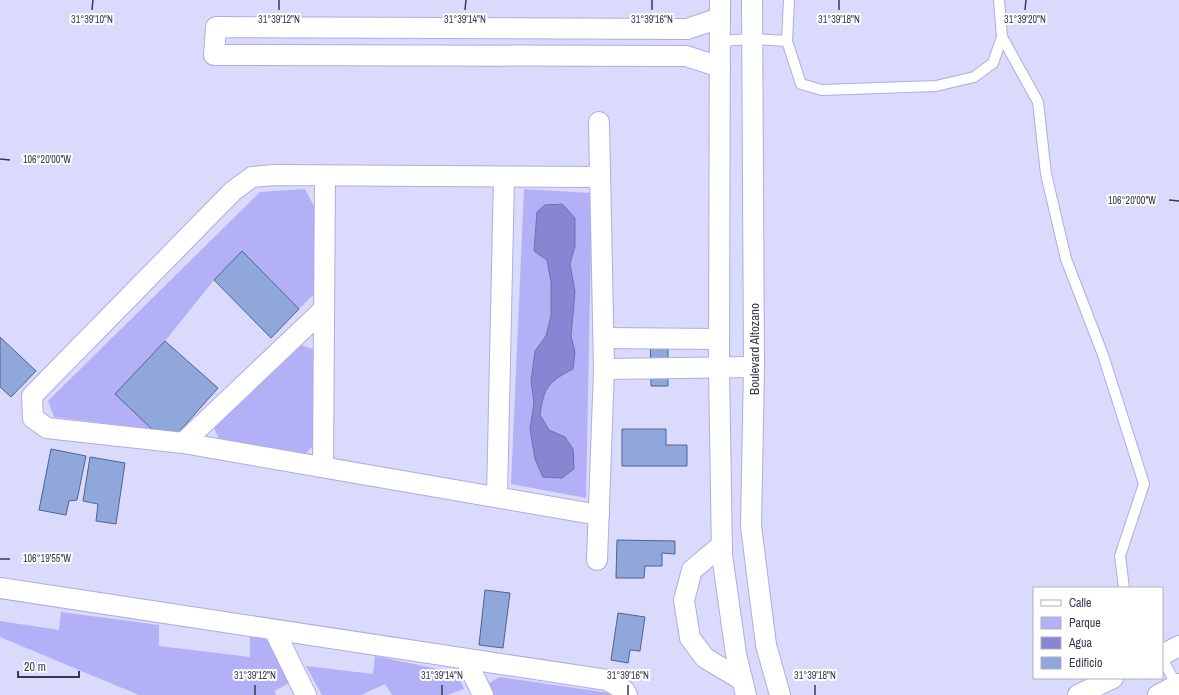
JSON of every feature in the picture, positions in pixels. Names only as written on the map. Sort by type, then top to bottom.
[{"type":"street","name":"Boulevard Altozano","points":[[752,0],[754,367],[751,526],[766,645],[780,695]]},
{"type":"street","points":[[720,9],[719,367],[722,545],[728,605],[744,688]]},
{"type":"street","points":[[720,9],[687,29],[216,27],[214,55],[686,56],[720,67]]},
{"type":"street","points":[[597,560],[604,369],[599,122]]},
{"type":"street","points":[[599,515],[183,443],[47,428],[33,418],[32,396],[233,191],[252,177],[275,175],[600,177]]},
{"type":"street","points":[[322,467],[325,176]]},
{"type":"street","points":[[498,497],[504,177]]},
{"type":"street","points":[[183,443],[324,309]]},
{"type":"street","points":[[604,338],[719,339]]},
{"type":"street","points":[[604,369],[754,367]]},
{"type":"street","points":[[722,545],[692,570],[684,600],[690,638],[705,658],[744,688]]},
{"type":"street","points":[[0,588],[466,660],[607,680],[624,690],[627,695]]},
{"type":"street","points":[[274,630],[306,695]]},
{"type":"street","points":[[1163,655],[1179,646]]},
{"type":"street","points":[[466,660],[483,695]]},
{"type":"street","points":[[1078,695],[1111,679]]},
{"type":"street","points":[[1158,695],[1178,687]]},
{"type":"lane","points":[[789,0],[787,41],[800,84],[822,90],[936,86],[974,77],[993,64],[1002,37],[999,0]]},
{"type":"lane","points":[[1002,37],[1038,102],[1046,174],[1066,258],[1103,355],[1144,484],[1120,556],[1124,587]]},
{"type":"lane","points":[[720,41],[752,39],[787,41]]},
{"type":"lane","points":[[1163,658],[1178,687]]},
{"type":"green space","points":[[305,189],[318,214],[314,294],[299,309],[242,251],[214,280],[165,341],[115,394],[152,429],[54,417],[48,401],[260,192]]},
{"type":"green space","points":[[524,189],[592,193],[586,498],[511,484]]},
{"type":"green space","points":[[301,345],[316,350],[314,445],[304,455],[220,441],[214,428]]},
{"type":"green space","points":[[61,612],[159,625],[159,646],[250,657],[250,636],[273,641],[289,683],[274,691],[276,695],[139,695],[0,637],[0,621],[59,630]]},
{"type":"green space","points":[[375,656],[457,673],[464,689],[447,695],[392,695],[385,684],[361,695],[322,695],[306,666],[373,674]]},
{"type":"green space","points":[[499,677],[610,693],[611,695],[493,695],[488,684]]},
{"type":"water","points":[[562,204],[575,218],[575,246],[570,264],[575,292],[571,336],[575,352],[573,369],[558,378],[549,386],[543,398],[540,415],[549,430],[565,437],[573,449],[574,469],[562,478],[543,477],[535,459],[530,429],[534,403],[531,381],[535,351],[546,336],[551,316],[551,282],[547,260],[534,251],[537,212],[545,205]]},
{"type":"building","points":[[242,251],[299,309],[271,338],[214,280]]},
{"type":"building","points":[[650,330],[668,330],[668,386],[651,386]]},
{"type":"building","points":[[0,337],[36,371],[11,397],[0,387]]},
{"type":"building","points":[[165,341],[218,388],[178,433],[152,429],[115,394]]},
{"type":"building","points":[[622,429],[666,429],[666,445],[687,445],[687,466],[622,466]]},
{"type":"building","points":[[51,449],[86,456],[77,500],[69,501],[66,515],[39,510]]},
{"type":"building","points":[[90,457],[125,463],[116,524],[96,521],[98,504],[83,501]]},
{"type":"building","points":[[617,540],[675,541],[675,554],[662,553],[662,566],[645,566],[644,578],[616,578]]},
{"type":"building","points":[[485,590],[510,593],[503,648],[479,645]]},
{"type":"building","points":[[618,613],[645,617],[640,651],[630,650],[628,663],[611,660]]}]
